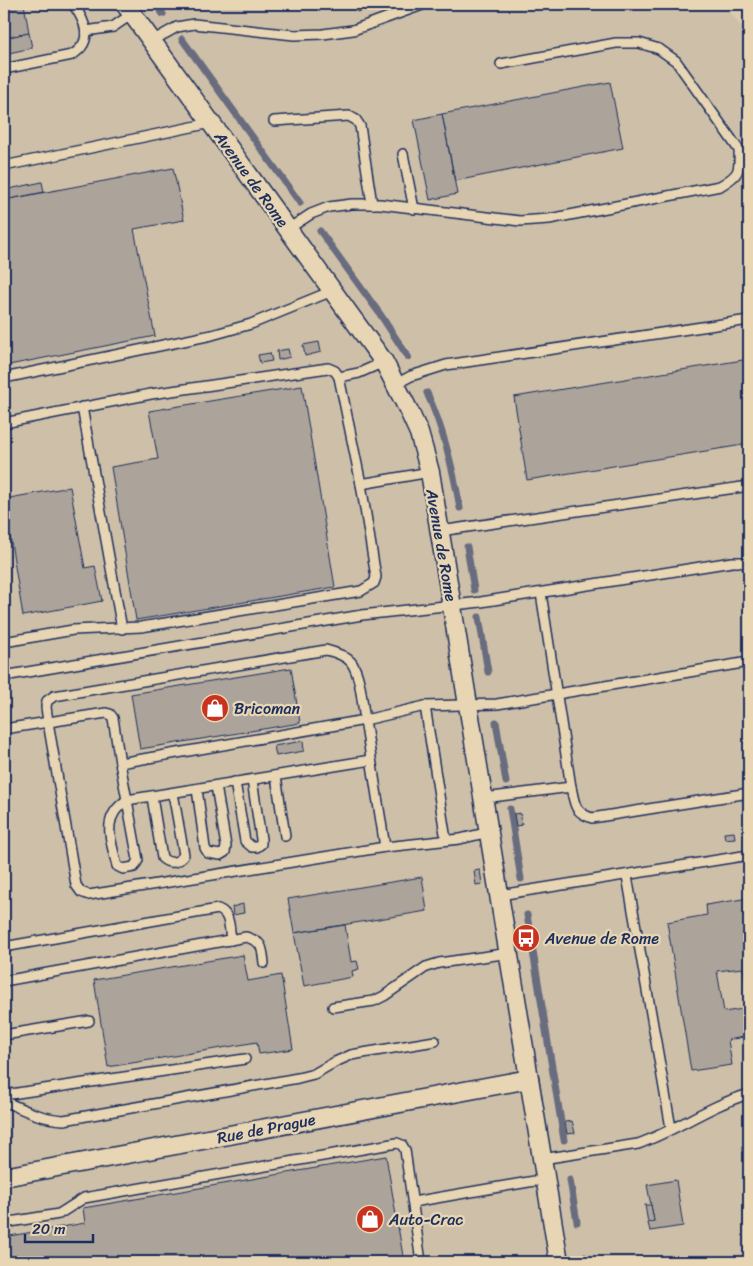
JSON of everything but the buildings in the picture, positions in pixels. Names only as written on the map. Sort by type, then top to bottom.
[{"type":"street","name":"Avenue de Rome","points":[[129,9],[384,362],[419,433],[430,472],[453,606],[559,1262]]},
{"type":"street","name":"Rue de Prague","points":[[5,1176],[529,1079]]},
{"type":"lane","points":[[4,69],[72,55],[78,51],[84,44],[86,31],[83,18],[73,4]]},
{"type":"lane","points":[[152,41],[176,27],[194,24],[294,34],[323,34],[353,30],[425,4]]},
{"type":"lane","points":[[86,31],[113,27],[129,9]]},
{"type":"lane","points":[[288,229],[311,214],[329,207],[352,204],[414,208],[520,221],[549,219],[720,186],[733,179],[740,167],[739,150],[676,61],[659,50],[639,44],[616,43],[501,64]]},
{"type":"lane","points":[[274,121],[349,116],[356,120],[360,126],[372,204]]},
{"type":"lane","points":[[4,166],[211,123]]},
{"type":"lane","points":[[403,154],[414,208]]},
{"type":"lane","points":[[4,378],[212,335],[251,324],[332,291]]},
{"type":"lane","points":[[396,384],[411,376],[446,365],[749,320]]},
{"type":"lane","points":[[339,376],[359,373],[384,362]]},
{"type":"lane","points":[[4,423],[151,394],[328,368],[335,371],[339,376],[361,484],[376,577],[370,588],[361,591],[122,629],[94,628],[73,630],[4,642]]},
{"type":"lane","points":[[82,408],[122,629]]},
{"type":"lane","points":[[361,484],[430,472]]},
{"type":"lane","points":[[440,531],[749,486]]},
{"type":"lane","points":[[4,676],[362,615],[453,606],[732,562],[749,564]]},
{"type":"lane","points":[[541,593],[571,787],[576,809],[582,815],[592,818],[749,792]]},
{"type":"lane","points":[[385,847],[357,675],[350,661],[339,653],[326,650],[54,696],[47,701],[48,722],[76,885],[81,892],[89,896],[385,847],[446,840],[490,832]]},
{"type":"lane","points":[[120,763],[365,720],[425,706],[496,704],[749,662]]},
{"type":"lane","points":[[425,706],[446,840]]},
{"type":"lane","points":[[4,729],[106,712],[110,714],[113,718],[120,763],[127,800],[138,860],[134,867],[123,869],[117,866],[110,834],[110,824],[117,807],[127,800],[371,760]]},
{"type":"lane","points":[[276,776],[285,836]]},
{"type":"lane","points":[[234,782],[245,841],[247,845],[257,847],[261,844],[261,839],[252,780]]},
{"type":"lane","points":[[197,789],[205,848],[208,853],[220,855],[225,852],[226,846],[216,786]]},
{"type":"lane","points":[[484,798],[571,787]]},
{"type":"lane","points":[[152,796],[162,858],[166,862],[175,863],[181,860],[184,855],[173,793]]},
{"type":"lane","points":[[500,895],[749,855]]},
{"type":"lane","points":[[627,876],[672,1128]]},
{"type":"lane","points":[[4,946],[218,909],[224,912],[227,917],[231,940]]},
{"type":"lane","points":[[4,981],[246,937],[254,940],[261,946],[264,963]]},
{"type":"lane","points":[[333,1008],[374,1001],[426,967],[439,963],[510,953]]},
{"type":"lane","points":[[4,1035],[89,1020]]},
{"type":"lane","points":[[4,1101],[50,1120],[64,1120],[298,1078],[314,1074],[351,1055],[435,1041]]},
{"type":"lane","points":[[4,1095],[245,1059]]},
{"type":"lane","points":[[542,1159],[638,1144],[722,1103],[749,1094]]},
{"type":"lane","points":[[4,1223],[59,1214],[84,1198],[397,1143],[402,1145],[405,1150],[421,1262]]},
{"type":"lane","points":[[4,1158],[5,1176]]},
{"type":"lane","points":[[413,1202],[546,1179]]},
{"type":"shaded area","points":[[4,4],[724,4],[749,37],[749,1262],[4,1262]]},
{"type":"waterway","points":[[156,4],[163,14]]},
{"type":"waterway","points":[[182,39],[300,203]]},
{"type":"waterway","points":[[320,231],[380,314],[408,357]]},
{"type":"waterway","points":[[427,393],[447,449],[460,508]]},
{"type":"waterway","points":[[467,547],[474,590]]},
{"type":"waterway","points":[[479,617],[488,672]]},
{"type":"waterway","points":[[496,722],[506,782]]},
{"type":"waterway","points":[[510,809],[521,879]]},
{"type":"waterway","points":[[527,915],[564,1140]]},
{"type":"waterway","points":[[570,1180],[577,1222]]},
{"type":"waterway","points":[[584,1257],[585,1262]]},
{"type":"place","name":"Bricoman","points":[[215,708]]},
{"type":"place","name":"Avenue de Rome","points":[[526,938]]},
{"type":"place","name":"Auto-Crac","points":[[370,1219]]}]
